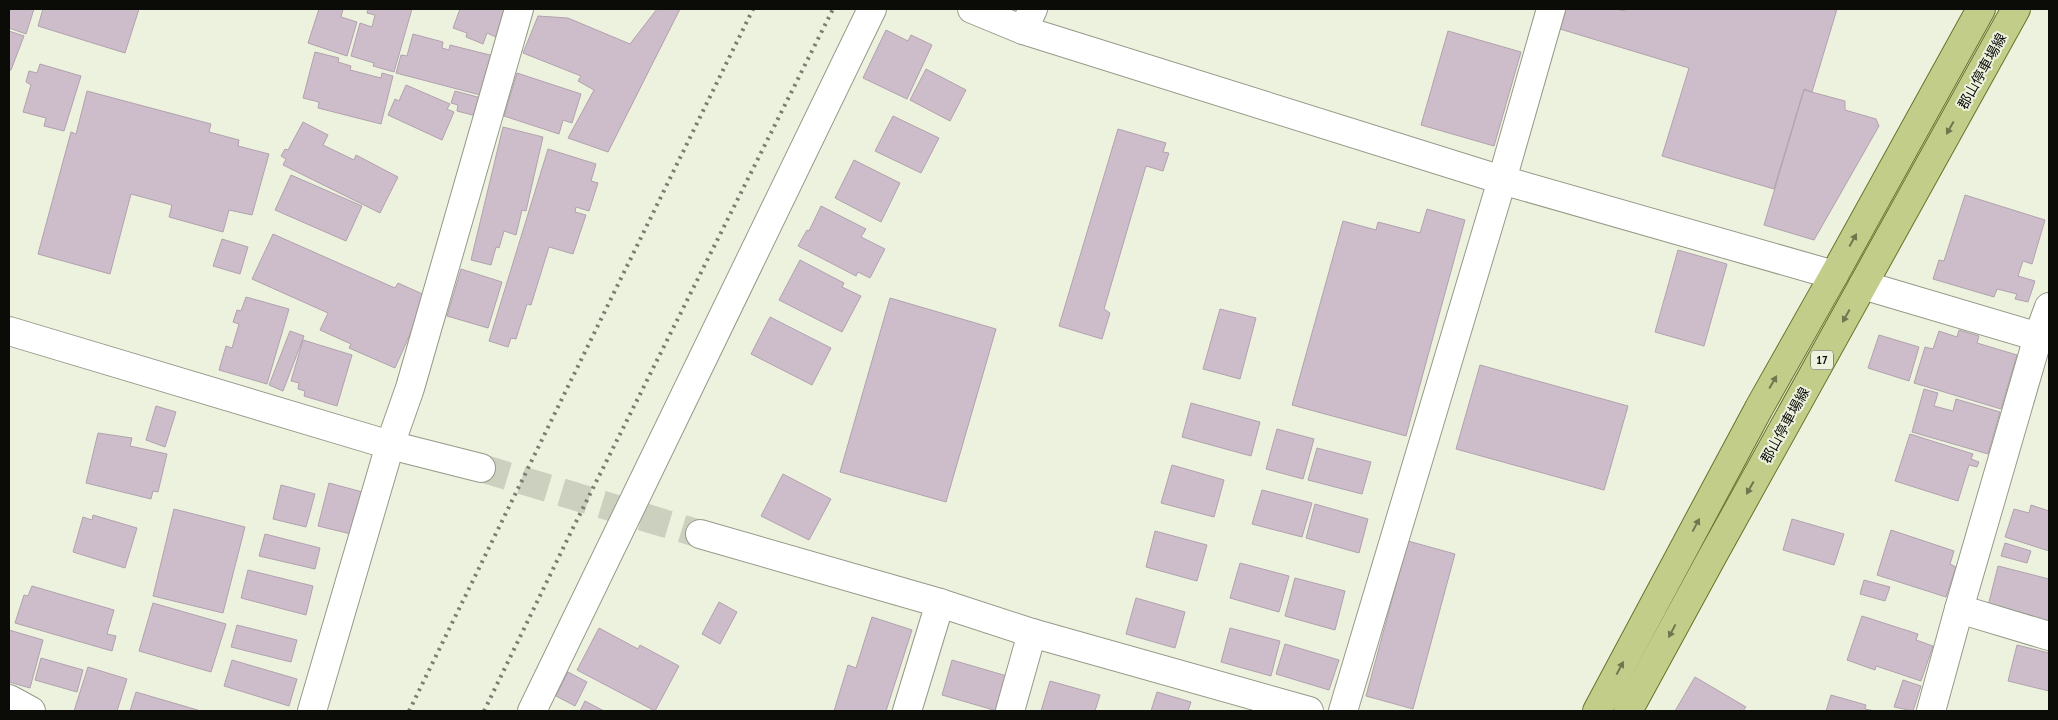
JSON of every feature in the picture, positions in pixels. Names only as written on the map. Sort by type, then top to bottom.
[{"type":"main road","name":"17","points":[[1597,711],[1758,408],[1981,9]]},
{"type":"main road","name":"郡山停車場線","points":[[1628,711],[2016,9]]},
{"type":"street","points":[[312,711],[390,445],[410,388],[519,9]]},
{"type":"street","points":[[532,711],[872,9]]},
{"type":"street","points":[[972,9],[1028,19],[1502,180],[1834,275]]},
{"type":"street","points":[[1343,711],[1502,180],[1551,9]]},
{"type":"street","points":[[1863,284],[2044,339]]},
{"type":"street","points":[[1931,711],[1959,609],[2044,339],[2049,307]]},
{"type":"street","points":[[9,331],[390,445],[481,468]]},
{"type":"street","points":[[700,534],[940,603],[1032,633],[1309,711]]},
{"type":"street","points":[[907,711],[940,603]]},
{"type":"street","points":[[1959,609],[2049,636]]},
{"type":"street","points":[[1010,711],[1032,633]]},
{"type":"street","points":[[9,699],[31,711]]},
{"type":"building","points":[[9,9],[34,9],[26,34],[9,28]]},
{"type":"building","points":[[43,9],[139,9],[125,53],[38,26]]},
{"type":"building","points":[[319,9],[343,9],[341,17],[357,22],[347,56],[308,43]]},
{"type":"building","points":[[368,9],[412,9],[394,72],[373,66],[374,63],[351,56],[360,23],[372,27],[375,15],[367,13]]},
{"type":"building","points":[[460,9],[501,9],[507,11],[496,37],[487,33],[483,44],[466,37],[467,33],[453,28]]},
{"type":"building","points":[[657,9],[680,9],[608,152],[568,138],[594,90],[578,81],[581,76],[523,53],[538,16],[568,18],[630,44]]},
{"type":"building","points":[[1566,9],[1616,9],[1625,11],[1626,9],[1837,9],[1812,92],[1804,89],[1774,189],[1662,156],[1689,68],[1560,29]]},
{"type":"building","points":[[886,30],[908,41],[911,35],[932,45],[907,99],[863,78]]},
{"type":"building","points":[[9,31],[24,36],[11,70],[9,70]]},
{"type":"building","points":[[1448,31],[1521,52],[1494,146],[1421,125]]},
{"type":"building","points":[[413,34],[443,42],[442,48],[449,50],[450,45],[494,56],[484,96],[396,73],[401,55],[407,56]]},
{"type":"building","points":[[315,52],[339,58],[338,62],[351,66],[350,70],[381,78],[382,73],[393,76],[381,124],[318,108],[319,102],[303,98]]},
{"type":"building","points":[[40,64],[81,76],[64,131],[44,126],[46,118],[23,112],[31,85],[26,82],[29,71],[37,73]]},
{"type":"building","points":[[926,69],[966,90],[950,121],[910,100]]},
{"type":"building","points":[[517,73],[581,94],[572,123],[563,120],[559,134],[504,116]]},
{"type":"building","points":[[406,85],[450,104],[447,109],[454,112],[442,140],[388,115],[395,99],[399,101]]},
{"type":"building","points":[[1804,90],[1845,101],[1845,110],[1876,119],[1879,126],[1814,240],[1764,225]]},
{"type":"building","points":[[87,91],[211,124],[209,132],[239,140],[238,146],[269,154],[252,215],[229,210],[223,232],[169,217],[172,205],[131,194],[110,274],[38,254],[71,132],[76,134]]},
{"type":"building","points":[[455,91],[485,99],[480,117],[457,111],[458,105],[451,103]]},
{"type":"building","points":[[893,116],[939,138],[921,173],[875,151]]},
{"type":"building","points":[[303,122],[328,135],[323,145],[354,160],[356,155],[398,177],[380,213],[283,165],[286,159],[281,156],[285,149],[288,150]]},
{"type":"building","points":[[503,127],[543,137],[526,211],[522,210],[516,235],[504,231],[499,248],[496,247],[491,265],[471,260]]},
{"type":"building","points":[[1118,129],[1166,143],[1163,152],[1169,153],[1163,171],[1146,166],[1104,309],[1110,313],[1102,339],[1059,326]]},
{"type":"building","points":[[548,149],[596,164],[591,181],[598,183],[589,211],[576,207],[575,212],[586,215],[573,254],[549,247],[531,305],[527,304],[516,339],[511,338],[508,347],[489,341]]},
{"type":"building","points":[[854,160],[900,183],[881,222],[835,198]]},
{"type":"building","points":[[291,175],[362,206],[346,241],[275,210]]},
{"type":"building","points":[[1965,195],[2045,220],[2032,264],[2023,261],[2018,276],[2035,281],[2028,302],[2015,299],[2017,294],[1997,289],[1994,297],[1933,279],[1939,260],[1944,261]]},
{"type":"building","points":[[821,206],[866,229],[861,237],[885,249],[870,278],[858,272],[856,276],[798,246],[807,230],[809,231]]},
{"type":"building","points":[[1427,209],[1465,220],[1406,436],[1292,405],[1343,221],[1376,230],[1378,222],[1420,233]]},
{"type":"building","points":[[273,234],[395,288],[398,283],[427,296],[395,368],[349,348],[351,344],[320,330],[328,313],[252,279]]},
{"type":"building","points":[[222,239],[248,247],[240,274],[213,266]]},
{"type":"building","points":[[1678,250],[1727,264],[1704,346],[1655,332]]},
{"type":"building","points":[[800,260],[844,283],[842,287],[861,296],[842,332],[779,300]]},
{"type":"building","points":[[461,269],[502,282],[488,328],[447,316]]},
{"type":"building","points":[[246,297],[289,309],[267,384],[219,370],[226,346],[232,348],[239,324],[233,322],[237,310],[241,311]]},
{"type":"building","points":[[890,298],[996,329],[946,502],[840,472]]},
{"type":"building","points":[[1220,309],[1256,318],[1240,379],[1203,369]]},
{"type":"building","points":[[770,317],[831,348],[812,385],[751,354]]},
{"type":"building","points":[[1959,330],[1979,336],[1977,343],[2017,355],[2001,409],[1914,383],[1925,347],[1933,349],[1939,331],[1957,337]]},
{"type":"building","points":[[290,331],[304,336],[283,391],[269,385]]},
{"type":"building","points":[[1879,335],[1919,347],[1909,381],[1868,368]]},
{"type":"building","points":[[303,340],[352,355],[337,406],[304,396],[305,391],[298,389],[299,383],[291,381]]},
{"type":"building","points":[[1480,365],[1628,406],[1604,490],[1456,449]]},
{"type":"building","points":[[1924,389],[1938,393],[1934,406],[1953,411],[1956,399],[2000,412],[1988,454],[1912,432]]},
{"type":"building","points":[[1191,403],[1260,422],[1251,456],[1182,437]]},
{"type":"building","points":[[156,406],[176,412],[165,447],[146,440]]},
{"type":"building","points":[[1277,429],[1314,439],[1303,479],[1266,469]]},
{"type":"building","points":[[98,433],[132,438],[130,446],[167,454],[158,492],[153,491],[151,499],[86,483]]},
{"type":"building","points":[[1910,434],[1973,454],[1971,459],[1979,462],[1977,467],[1969,465],[1958,501],[1895,481]]},
{"type":"building","points":[[1317,448],[1371,462],[1362,494],[1308,480]]},
{"type":"building","points":[[1172,465],[1224,480],[1214,517],[1161,503]]},
{"type":"building","points":[[783,474],[831,499],[809,540],[761,516]]},
{"type":"building","points":[[329,483],[366,493],[355,535],[318,526]]},
{"type":"building","points":[[281,485],[315,494],[306,527],[273,519]]},
{"type":"building","points":[[1262,490],[1312,503],[1302,537],[1252,524]]},
{"type":"building","points":[[1315,504],[1368,519],[1359,553],[1306,538]]},
{"type":"building","points":[[2031,505],[2049,511],[2049,551],[2005,537],[2014,509],[2029,513]]},
{"type":"building","points":[[174,509],[245,527],[223,613],[153,596]]},
{"type":"building","points":[[93,515],[137,528],[125,568],[73,552],[83,517],[92,520]]},
{"type":"building","points":[[1792,519],[1844,534],[1834,565],[1783,550]]},
{"type":"building","points":[[1891,530],[1954,551],[1950,564],[1956,567],[1946,597],[1877,575]]},
{"type":"building","points":[[1155,531],[1207,545],[1197,581],[1146,567]]},
{"type":"building","points":[[265,534],[320,548],[315,569],[259,556]]},
{"type":"building","points":[[1408,541],[1455,554],[1413,709],[1366,696]]},
{"type":"building","points":[[2005,543],[2031,551],[2027,563],[2001,556]]},
{"type":"building","points":[[1240,563],[1289,576],[1279,612],[1230,598]]},
{"type":"building","points":[[1998,566],[2049,579],[2049,621],[1988,606]]},
{"type":"building","points":[[248,570],[313,586],[306,615],[241,598]]},
{"type":"building","points":[[1295,578],[1345,591],[1335,630],[1285,616]]},
{"type":"building","points":[[1864,580],[1890,587],[1885,601],[1860,594]]},
{"type":"building","points":[[32,586],[114,610],[107,634],[116,636],[112,651],[15,623],[24,595],[28,596]]},
{"type":"building","points":[[1136,598],[1185,612],[1175,648],[1126,634]]},
{"type":"building","points":[[719,602],[737,612],[720,644],[702,634]]},
{"type":"building","points":[[153,603],[226,624],[211,672],[139,651]]},
{"type":"building","points":[[1862,616],[1918,634],[1916,640],[1933,646],[1921,681],[1876,666],[1875,670],[1847,660]]},
{"type":"building","points":[[872,617],[912,630],[886,711],[834,711],[848,665],[856,668]]},
{"type":"building","points":[[237,625],[297,640],[291,662],[231,647]]},
{"type":"building","points":[[599,628],[638,649],[640,645],[679,666],[655,711],[577,670]]},
{"type":"building","points":[[1230,628],[1280,641],[1271,676],[1221,662]]},
{"type":"building","points":[[9,630],[43,640],[30,688],[9,682]]},
{"type":"building","points":[[1285,644],[1339,660],[1329,690],[1276,674]]},
{"type":"building","points":[[2017,645],[2049,653],[2049,691],[2008,681]]},
{"type":"building","points":[[41,658],[83,670],[77,692],[35,680]]},
{"type":"building","points":[[232,660],[297,679],[289,706],[224,686]]},
{"type":"building","points":[[952,660],[1007,676],[997,711],[942,695]]},
{"type":"building","points":[[88,667],[127,679],[117,711],[74,711]]},
{"type":"building","points":[[568,672],[587,682],[575,706],[556,696]]},
{"type":"building","points":[[1695,677],[1746,707],[1743,711],[1675,711]]},
{"type":"building","points":[[1903,680],[1921,686],[1913,711],[1894,707]]},
{"type":"building","points":[[1050,681],[1100,695],[1095,711],[1041,711]]},
{"type":"building","points":[[136,692],[201,711],[130,711]]},
{"type":"building","points":[[1157,692],[1191,702],[1188,711],[1151,711]]},
{"type":"building","points":[[1831,695],[1866,705],[1865,709],[1875,711],[1826,711]]},
{"type":"building","points":[[585,701],[604,711],[580,711]]},
{"type":"tunnel","points":[[481,468],[700,534]]},
{"type":"railway","points":[[409,711],[753,9]]},
{"type":"railway","points":[[484,711],[569,536],[833,9]]}]
